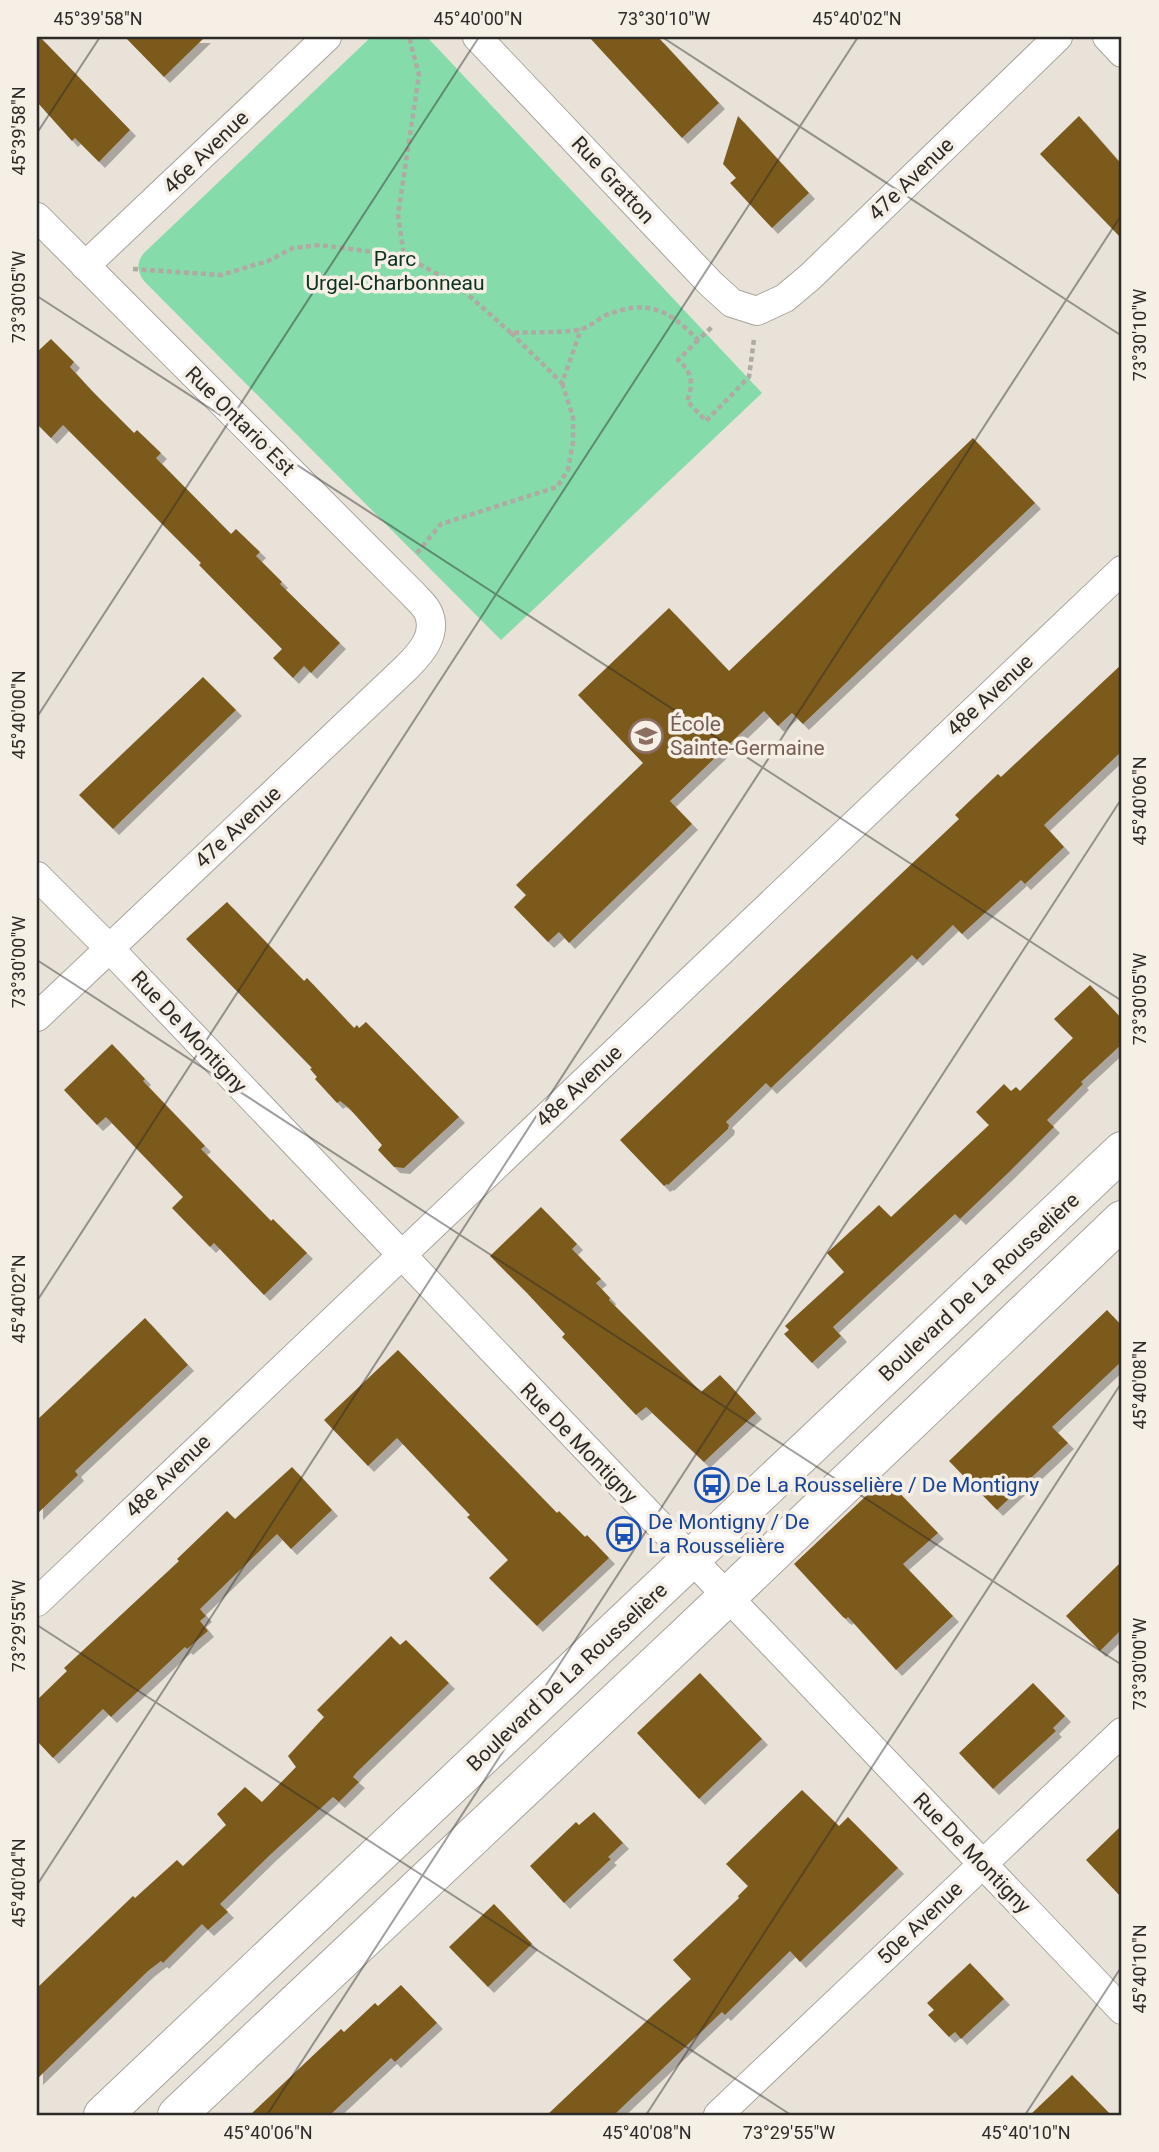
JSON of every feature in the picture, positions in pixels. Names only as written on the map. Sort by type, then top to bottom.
[{"type":"street","name":"46e Avenue","points":[[85,266],[327,37]]},
{"type":"street","name":"Rue Gratton","points":[[477,37],[711,284],[747,308]]},
{"type":"street","name":"47e Avenue","points":[[747,308],[785,298],[810,277],[1058,37]]},
{"type":"street","points":[[1107,37],[1122,53]]},
{"type":"street","name":"Rue Ontario Est","points":[[37,217],[397,578],[428,612],[431,631]]},
{"type":"street","name":"48e Avenue","points":[[37,1602],[1122,570]]},
{"type":"street","name":"47e Avenue","points":[[37,1017],[407,667],[423,650],[431,631]]},
{"type":"street","name":"Rue De Montigny","points":[[37,876],[109,948],[1122,2010]]},
{"type":"street","name":"Boulevard De La Rousselière","points":[[103,2115],[1122,1151]]},
{"type":"street","points":[[177,2115],[1122,1220]]},
{"type":"street","name":"50e Avenue","points":[[718,2115],[1122,1732]]},
{"type":"path","points":[[404,256],[398,215],[419,75],[409,37]]},
{"type":"path","points":[[85,266],[221,275],[268,261],[293,248],[320,245],[404,256],[456,285],[511,332],[562,383],[573,417],[573,442],[568,470],[556,487],[441,524],[397,578]]},
{"type":"path","points":[[511,332],[581,329],[604,316],[630,308],[654,307],[682,324],[698,340]]},
{"type":"path","points":[[747,308],[749,377],[706,421],[687,401],[692,378],[688,368],[678,360],[698,340],[747,308]]},
{"type":"path","points":[[562,383],[581,329]]},
{"type":"green space","name":"Parc Urgel-Charbonneau","points":[[371,37],[427,37],[762,393],[501,640],[144,281],[139,270],[144,253]]},
{"type":"building","points":[[37,37],[40,37],[130,130],[99,162],[75,138],[72,141],[37,102]]},
{"type":"building","points":[[125,37],[205,37],[164,77]]},
{"type":"building","points":[[589,37],[658,37],[719,103],[682,138]]},
{"type":"building","points":[[738,116],[809,193],[772,228],[730,183],[736,178],[723,164]]},
{"type":"building","points":[[1079,116],[1122,165],[1122,239],[1040,154]]},
{"type":"building","points":[[51,339],[74,362],[70,367],[92,391],[134,433],[137,430],[161,453],[156,458],[231,534],[236,529],[260,552],[256,556],[282,582],[280,584],[340,643],[311,673],[304,666],[293,678],[273,658],[282,649],[199,565],[201,563],[63,425],[51,438],[37,424],[37,352]]},
{"type":"building","points":[[973,438],[1035,503],[803,724],[792,713],[778,726],[764,711],[670,801],[692,824],[569,943],[559,932],[548,942],[514,907],[526,895],[516,885],[643,763],[578,695],[669,608],[729,671]]},
{"type":"building","points":[[1122,664],[1122,751],[1044,825],[1064,847],[1025,884],[1021,880],[962,934],[953,925],[917,960],[912,955],[771,1088],[766,1083],[726,1122],[728,1129],[664,1186],[620,1140],[959,819],[955,815],[998,774],[1001,777]]},
{"type":"building","points":[[203,677],[236,710],[113,829],[79,795]]},
{"type":"building","points":[[227,902],[304,981],[307,978],[354,1028],[357,1025],[359,1028],[366,1022],[459,1117],[404,1168],[394,1167],[378,1150],[382,1145],[349,1108],[340,1101],[337,1103],[315,1079],[317,1077],[310,1069],[312,1068],[186,939]]},
{"type":"building","points":[[1090,985],[1122,1019],[1122,1044],[1081,1082],[1083,1084],[1047,1120],[1054,1127],[1006,1175],[960,1219],[955,1214],[833,1327],[841,1336],[812,1363],[784,1334],[789,1330],[785,1326],[844,1272],[827,1253],[879,1205],[891,1217],[989,1125],[976,1112],[1004,1084],[1011,1091],[1016,1087],[1020,1091],[1073,1038],[1054,1019]]},
{"type":"building","points":[[112,1044],[205,1146],[201,1149],[271,1221],[273,1219],[307,1253],[264,1295],[214,1243],[210,1247],[172,1208],[183,1197],[106,1117],[97,1125],[64,1090]]},
{"type":"building","points":[[541,1207],[577,1244],[572,1249],[601,1279],[596,1283],[609,1300],[701,1392],[720,1375],[756,1413],[704,1462],[646,1407],[636,1415],[562,1337],[565,1334],[490,1256]]},
{"type":"building","points":[[1107,1310],[1122,1326],[1122,1361],[1052,1427],[1068,1443],[997,1510],[949,1461]]},
{"type":"building","points":[[145,1318],[188,1365],[75,1471],[78,1475],[37,1514],[37,1420]]},
{"type":"building","points":[[398,1350],[557,1513],[559,1511],[585,1537],[587,1535],[609,1558],[537,1626],[489,1578],[508,1560],[467,1517],[470,1515],[397,1438],[368,1466],[324,1420]]},
{"type":"building","points":[[292,1467],[332,1510],[291,1549],[277,1534],[200,1609],[206,1616],[200,1621],[208,1631],[187,1649],[185,1647],[111,1717],[103,1709],[53,1758],[37,1741],[37,1700],[67,1671],[64,1668],[179,1561],[177,1559],[227,1511],[235,1519]]},
{"type":"building","points":[[885,1478],[938,1533],[903,1564],[953,1616],[896,1670],[848,1617],[843,1617],[794,1564]]},
{"type":"building","points":[[1122,1561],[1122,1629],[1100,1651],[1066,1616]]},
{"type":"building","points":[[391,1636],[400,1645],[406,1640],[449,1683],[357,1772],[353,1777],[359,1782],[339,1802],[333,1797],[220,1904],[228,1912],[208,1930],[202,1924],[163,1963],[161,1961],[148,1971],[37,2079],[37,1988],[133,1896],[135,1898],[177,1860],[183,1866],[226,1825],[217,1814],[245,1787],[262,1802],[296,1767],[288,1756],[324,1717],[317,1710]]},
{"type":"building","points":[[700,1673],[762,1739],[699,1799],[637,1733]]},
{"type":"building","points":[[1033,1683],[1065,1716],[1053,1728],[1056,1731],[993,1789],[959,1753]]},
{"type":"building","points":[[802,1790],[839,1826],[848,1817],[898,1868],[800,1962],[790,1951],[725,2015],[722,2012],[614,2115],[547,2115],[691,1979],[673,1960],[739,1898],[748,1886],[726,1864]]},
{"type":"building","points":[[594,1812],[623,1843],[608,1857],[611,1859],[564,1903],[530,1866],[576,1822],[579,1825]]},
{"type":"building","points":[[1122,1825],[1122,1898],[1086,1860]]},
{"type":"building","points":[[494,1904],[532,1944],[488,1987],[449,1947]]},
{"type":"building","points":[[970,1963],[1004,1999],[961,2039],[955,2032],[949,2037],[928,2015],[934,2010],[927,2003]]},
{"type":"building","points":[[401,1985],[437,2023],[395,2062],[391,2058],[330,2115],[250,2115],[341,2029],[344,2032],[375,2003],[378,2006]]},
{"type":"building","points":[[1072,2075],[1111,2115],[1030,2115]]},
{"type":"place","name":"École Sainte-Germaine","points":[[646,736]]},
{"type":"place","name":"De La Rousselière / De Montigny","points":[[712,1485]]},
{"type":"place","name":"De Montigny / De La Rousselière","points":[[624,1534]]}]
